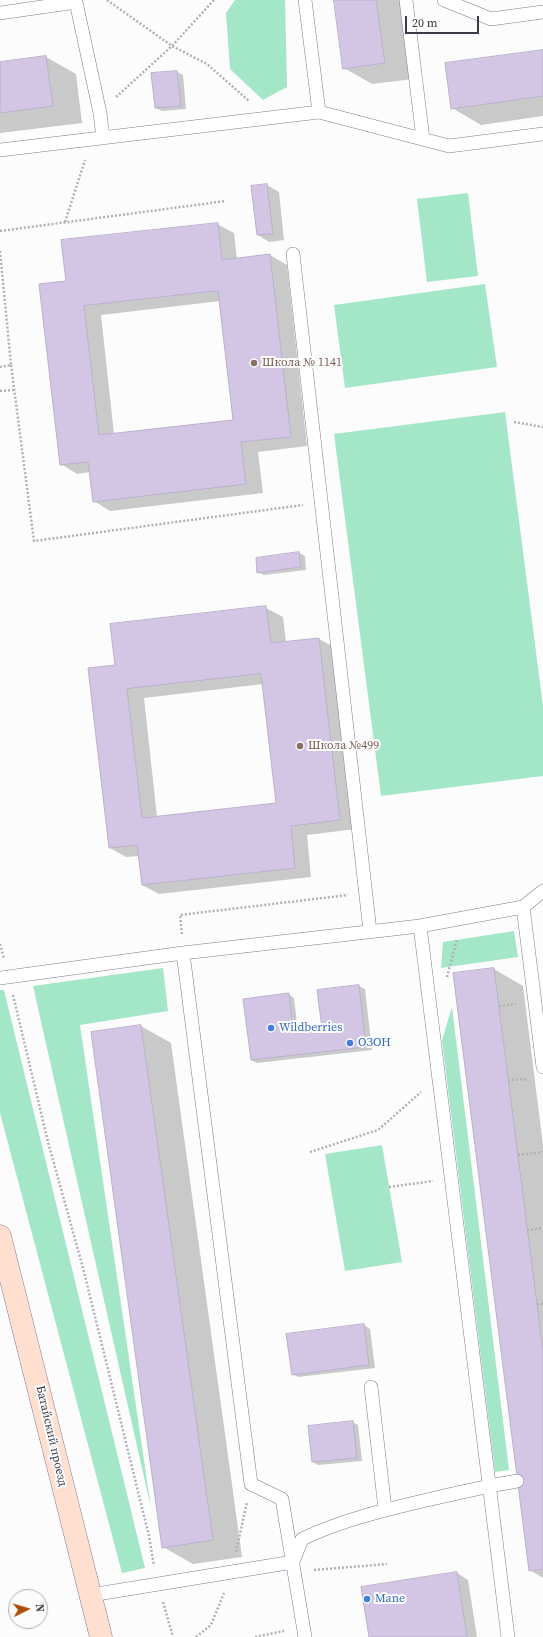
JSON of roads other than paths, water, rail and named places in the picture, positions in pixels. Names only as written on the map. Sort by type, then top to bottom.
[{"type":"main road","name":"Батайский проезд","points":[[0,1236],[101,1637]]},
{"type":"lane","points":[[305,0],[318,112]]},
{"type":"lane","points":[[406,0],[423,139]]},
{"type":"lane","points":[[444,0],[491,19],[543,12]]},
{"type":"lane","points":[[0,12],[76,2],[100,113],[98,138]]},
{"type":"lane","points":[[0,150],[318,112],[449,146],[543,134]]},
{"type":"lane","points":[[293,254],[370,932]]},
{"type":"lane","points":[[4,977],[183,953],[420,926],[523,907],[543,890]]},
{"type":"lane","points":[[523,907],[539,997],[543,1067]]},
{"type":"lane","points":[[420,926],[508,1637]]},
{"type":"lane","points":[[183,953],[251,1484],[282,1499],[304,1632]]},
{"type":"lane","points":[[371,1388],[385,1510]]},
{"type":"lane","points":[[293,1562],[302,1539],[328,1526],[385,1510],[490,1485],[517,1481]]},
{"type":"lane","points":[[91,1595],[293,1562]]},
{"type":"place","name":"Школа № 1141","points":[[254,363]]},
{"type":"place","name":"Школа №499","points":[[300,746]]},
{"type":"place","name":"Wildberries","points":[[271,1028]]},
{"type":"place","name":"ОЗОН","points":[[350,1043]]},
{"type":"place","name":"Mane","points":[[367,1599]]}]
